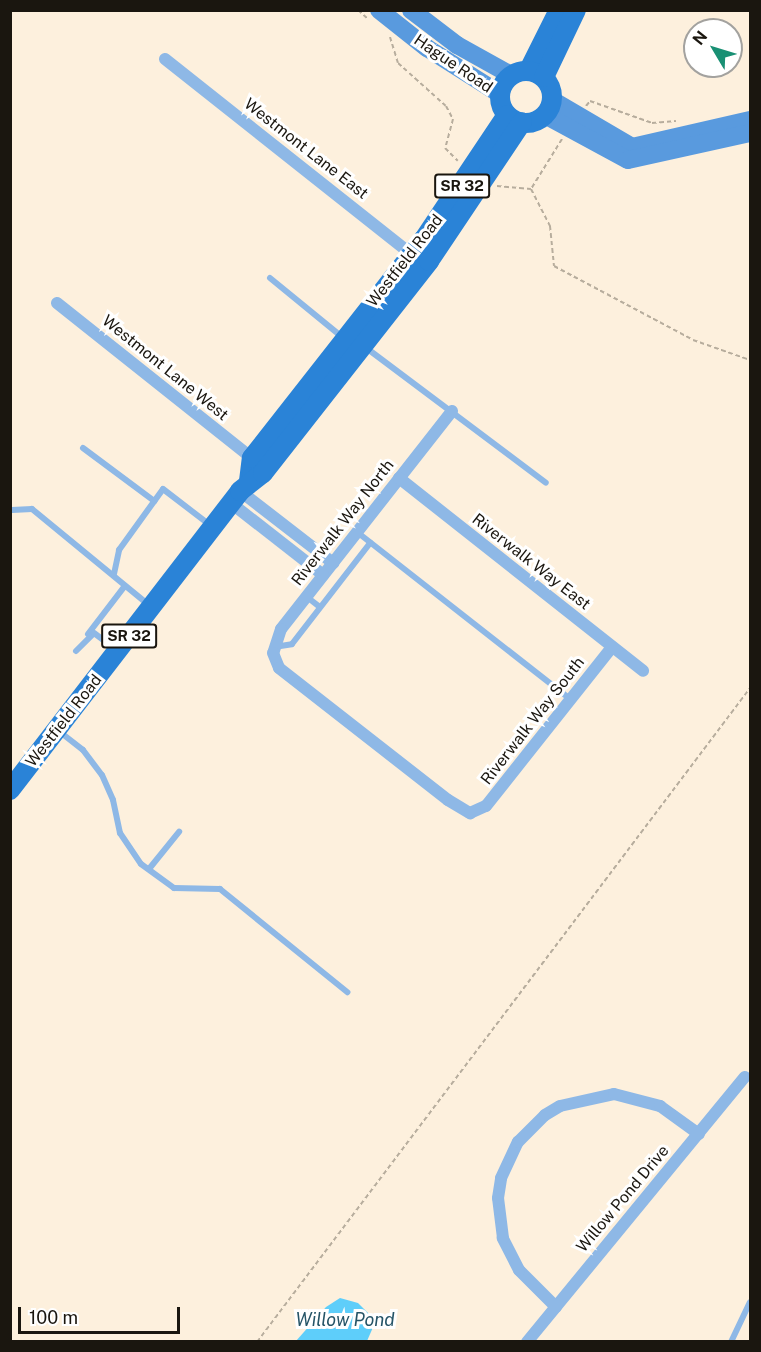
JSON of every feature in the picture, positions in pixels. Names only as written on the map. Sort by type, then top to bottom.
[{"type":"main road","name":"Hague Road","points":[[411,10],[457,45],[528,74]]},
{"type":"main road","points":[[528,74],[559,10]]},
{"type":"main road","points":[[576,10],[528,74],[500,94],[515,119],[549,108],[632,147],[750,120]]},
{"type":"main road","name":"Hague Road","points":[[376,17],[500,94]]},
{"type":"main road","points":[[528,74],[552,89],[549,108]]},
{"type":"main road","points":[[549,108],[628,160],[750,133]]},
{"type":"main road","name":"Westfield Road","points":[[10,790],[212,527],[240,492],[263,472],[354,342],[418,260],[466,181],[515,119]]},
{"type":"main road","name":"Westfield Road","points":[[252,458],[354,342]]},
{"type":"main road","points":[[240,492],[252,458]]},
{"type":"street","name":"Westmont Lane East","points":[[165,58],[418,260]]},
{"type":"street","name":"Westmont Lane West","points":[[57,303],[252,458]]},
{"type":"street","name":"Riverwalk Way North","points":[[273,647],[279,632],[452,411]]},
{"type":"street","name":"Riverwalk Way East","points":[[399,478],[643,671]]},
{"type":"street","points":[[240,492],[333,563]]},
{"type":"street","points":[[240,492],[323,575]]},
{"type":"street","name":"Riverwalk Way South","points":[[273,647],[274,660],[285,674],[462,811],[477,812],[612,647]]},
{"type":"street","name":"Willow Pond Drive","points":[[527,1341],[745,1077]]},
{"type":"street","points":[[556,1307],[519,1270],[503,1238],[498,1198],[505,1168],[518,1142],[545,1115],[560,1106],[614,1094],[660,1106],[699,1134]]},
{"type":"lane","points":[[270,278],[546,483]]},
{"type":"lane","points":[[83,448],[154,501]]},
{"type":"lane","points":[[114,574],[119,550],[162,489],[212,527]]},
{"type":"lane","points":[[12,510],[32,509],[114,574],[124,587],[152,607]]},
{"type":"lane","points":[[357,532],[570,699]]},
{"type":"lane","points":[[273,647],[292,644],[370,543]]},
{"type":"lane","points":[[76,651],[124,587]]},
{"type":"lane","points":[[307,597],[320,607]]},
{"type":"lane","points":[[88,634],[94,633],[118,651]]},
{"type":"lane","points":[[57,729],[83,750],[102,775],[113,800],[120,833],[148,869],[174,888],[220,889],[347,992]]},
{"type":"lane","points":[[148,869],[179,832]]},
{"type":"lane","points":[[732,1341],[750,1302]]},
{"type":"path","points":[[358,10],[376,17]]},
{"type":"path","points":[[382,30],[391,37],[398,63],[450,113],[453,119],[445,148],[461,164]]},
{"type":"path","points":[[585,107],[590,101],[652,123],[685,120]]},
{"type":"path","points":[[531,189],[566,133]]},
{"type":"path","points":[[490,181],[497,186],[531,189]]},
{"type":"path","points":[[531,189],[550,226],[554,266],[693,340],[750,360]]},
{"type":"path","points":[[256,1341],[750,688]]},
{"type":"water","name":"Willow Pond","points":[[340,1298],[358,1303],[370,1315],[374,1325],[367,1341],[296,1341],[326,1307]]}]
